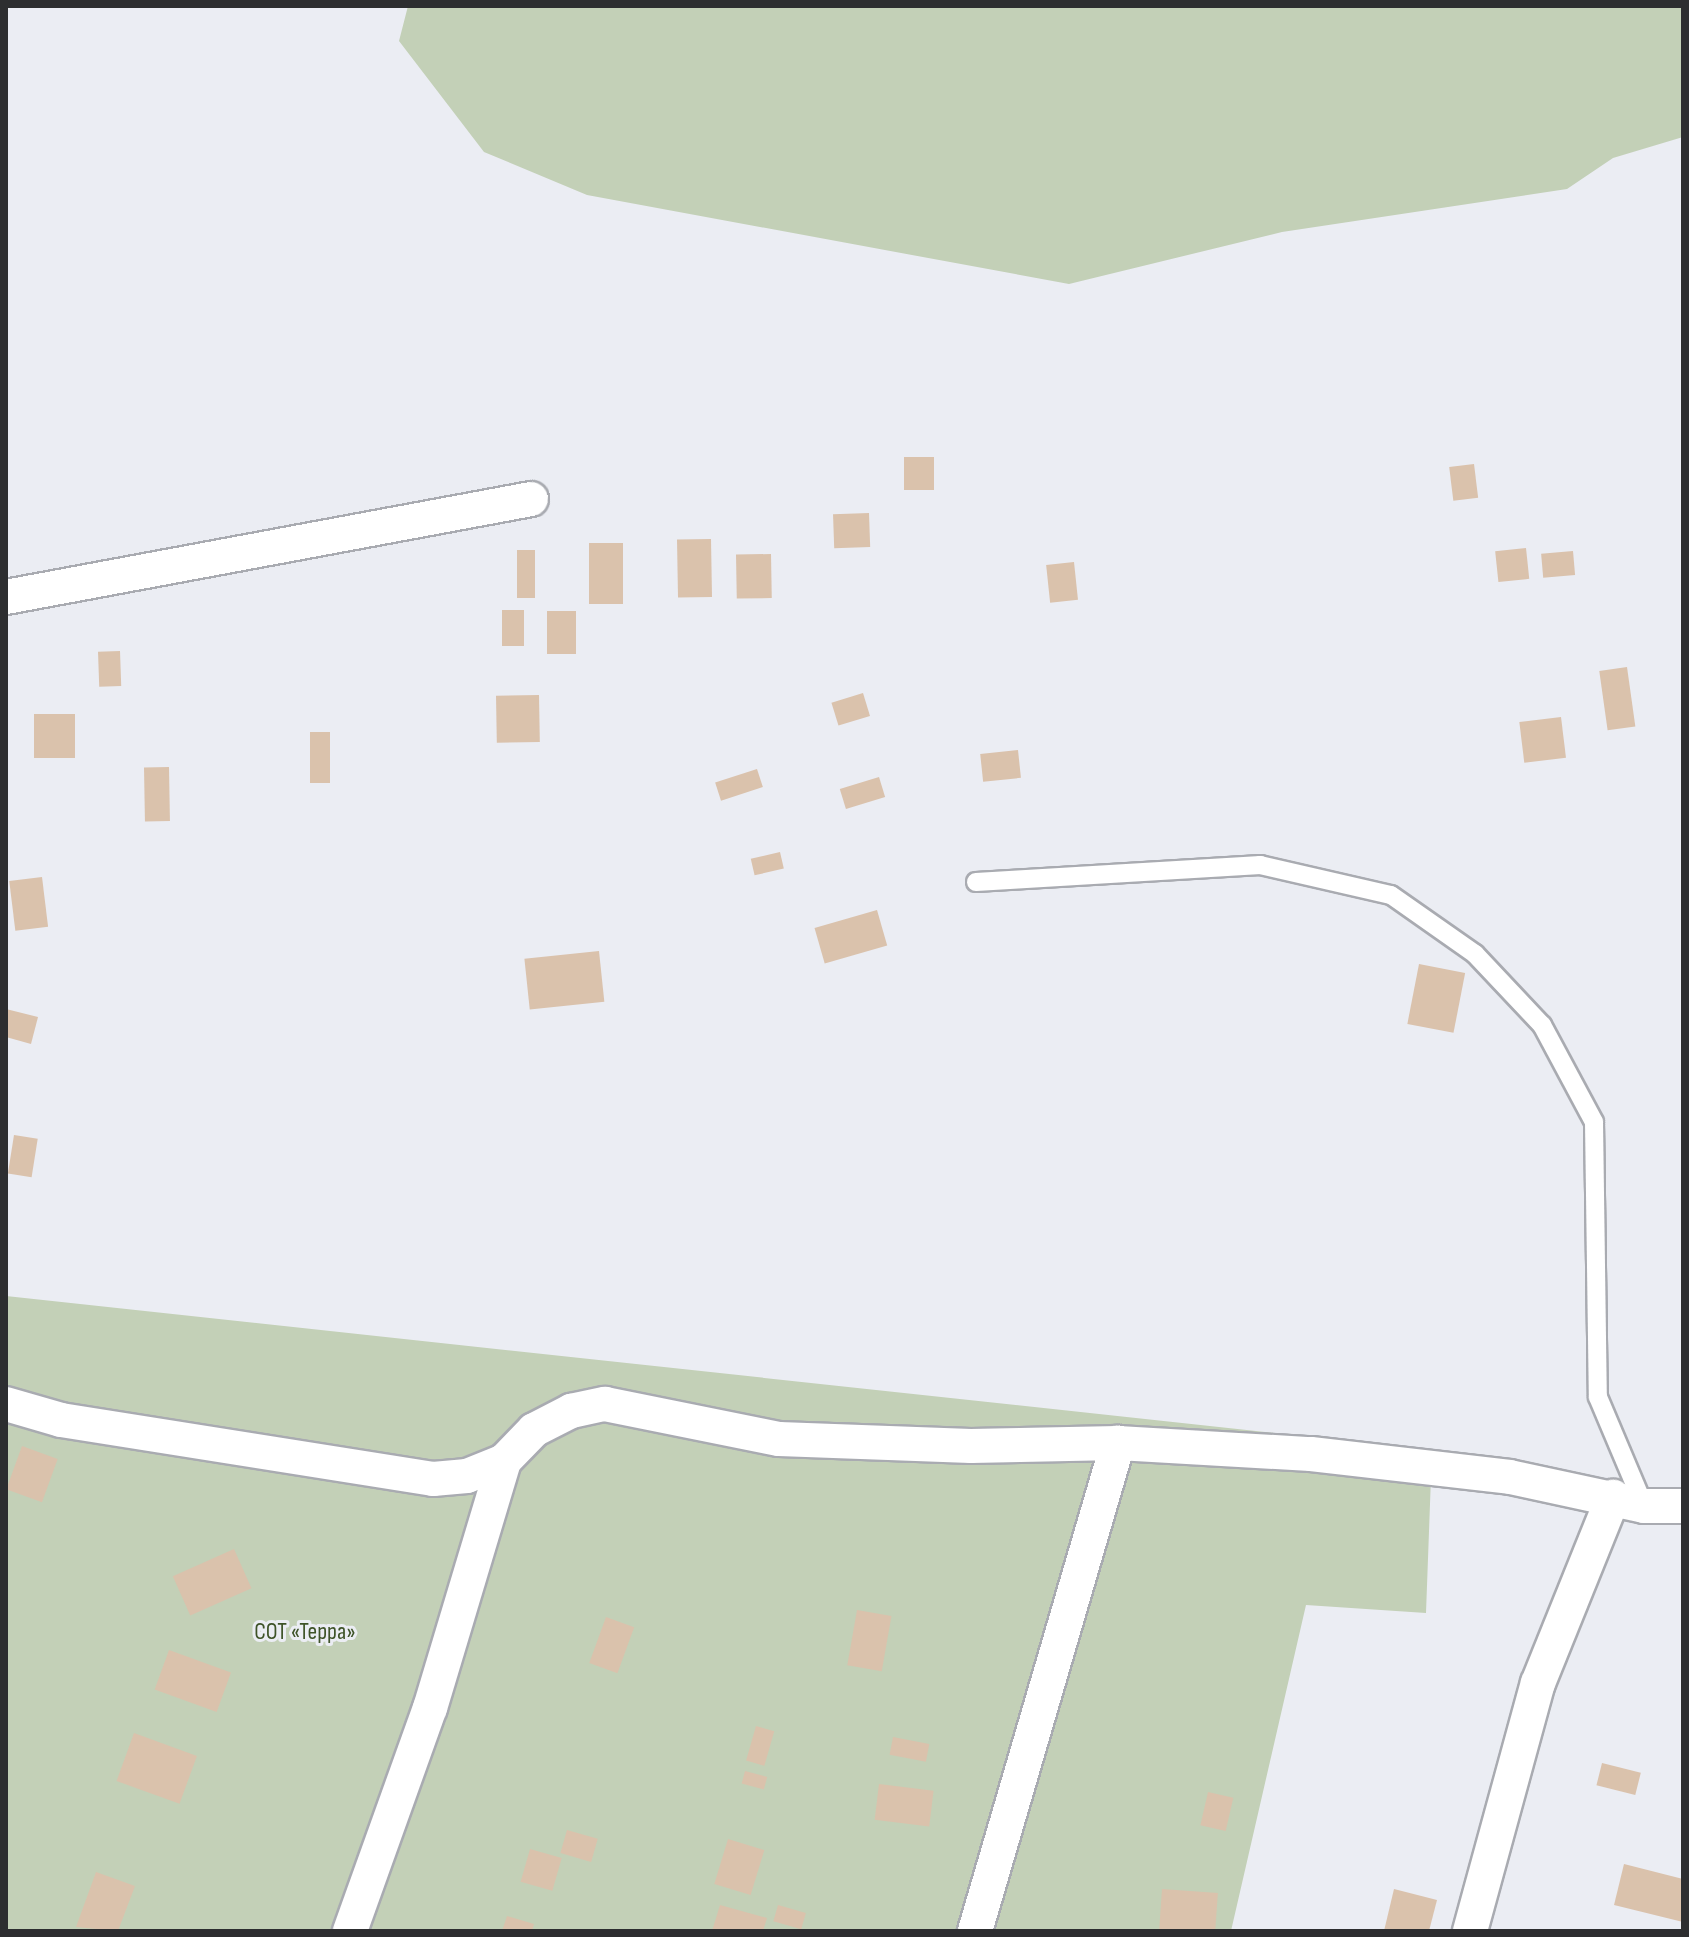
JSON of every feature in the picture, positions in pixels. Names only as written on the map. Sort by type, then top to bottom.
[{"type":"street","points":[[6,597],[531,499]]},
{"type":"street","points":[[6,1404],[61,1420],[406,1477],[467,1476],[504,1461],[534,1430],[571,1411],[605,1404],[779,1439],[971,1446],[1118,1443],[1311,1454],[1510,1477],[1629,1502],[1683,1506]]},
{"type":"street","points":[[975,1931],[1118,1443]]},
{"type":"street","points":[[350,1931],[430,1708],[504,1461]]},
{"type":"street","points":[[1470,1931],[1538,1683],[1629,1502]]},
{"type":"lane","points":[[976,882],[1260,865],[1391,895],[1475,954],[1542,1025],[1594,1122],[1598,1397],[1629,1502]]},
{"type":"green space","points":[[408,6],[1683,6],[1683,137],[1613,158],[1567,189],[1282,232],[1069,284],[587,195],[484,152],[399,41]]},
{"type":"green space","name":"СОТ «Терра»","points":[[6,1296],[1432,1450],[1426,1613],[1306,1605],[1231,1931],[6,1931]]},
{"type":"building","points":[[904,457],[934,457],[934,490],[904,490]]},
{"type":"building","points":[[1474,464],[1478,498],[1453,501],[1449,467]]},
{"type":"building","points":[[869,513],[870,547],[834,548],[833,514]]},
{"type":"building","points":[[711,539],[712,597],[678,598],[677,540]]},
{"type":"building","points":[[589,543],[623,543],[623,604],[589,604]]},
{"type":"building","points":[[1526,548],[1529,579],[1498,582],[1495,551]]},
{"type":"building","points":[[517,550],[535,550],[535,598],[517,598]]},
{"type":"building","points":[[1573,551],[1575,575],[1543,578],[1541,554]]},
{"type":"building","points":[[771,554],[772,598],[737,599],[736,555]]},
{"type":"building","points":[[1074,562],[1078,600],[1050,603],[1046,565]]},
{"type":"building","points":[[502,610],[524,610],[524,646],[502,646]]},
{"type":"building","points":[[547,611],[576,611],[576,654],[547,654]]},
{"type":"building","points":[[120,651],[121,686],[99,687],[98,652]]},
{"type":"building","points":[[1627,667],[1635,726],[1608,730],[1599,671]]},
{"type":"building","points":[[863,693],[870,716],[838,726],[831,703]]},
{"type":"building","points":[[539,695],[540,742],[497,743],[496,696]]},
{"type":"building","points":[[34,714],[75,714],[75,758],[34,758]]},
{"type":"building","points":[[1561,717],[1566,758],[1524,763],[1519,722]]},
{"type":"building","points":[[310,732],[330,732],[330,783],[310,783]]},
{"type":"building","points":[[1018,750],[1021,778],[983,782],[980,754]]},
{"type":"building","points":[[144,767],[169,767],[170,821],[145,821]]},
{"type":"building","points":[[757,769],[763,787],[721,801],[715,783]]},
{"type":"building","points":[[879,777],[885,797],[846,809],[840,789]]},
{"type":"building","points":[[780,852],[784,869],[755,875],[751,859]]},
{"type":"building","points":[[42,877],[48,927],[15,931],[9,881]]},
{"type":"building","points":[[877,910],[887,946],[825,963],[815,928]]},
{"type":"building","points":[[599,951],[604,1002],[530,1010],[524,959]]},
{"type":"building","points":[[1419,964],[1465,973],[1453,1033],[1407,1024]]},
{"type":"building","points":[[6,1009],[38,1017],[31,1044],[6,1037]]},
{"type":"building","points":[[14,1135],[38,1139],[32,1177],[8,1174]]},
{"type":"building","points":[[22,1446],[58,1459],[42,1502],[6,1489]]},
{"type":"building","points":[[234,1549],[251,1588],[190,1616],[173,1576]]},
{"type":"building","points":[[857,1610],[891,1616],[882,1671],[847,1665]]},
{"type":"building","points":[[606,1617],[634,1627],[617,1673],[589,1663]]},
{"type":"building","points":[[169,1650],[231,1673],[217,1712],[155,1689]]},
{"type":"building","points":[[756,1726],[774,1731],[764,1766],[746,1761]]},
{"type":"building","points":[[134,1733],[197,1756],[180,1804],[117,1781]]},
{"type":"building","points":[[893,1737],[929,1744],[926,1762],[890,1755]]},
{"type":"building","points":[[1602,1763],[1641,1773],[1635,1795],[1596,1785]]},
{"type":"building","points":[[745,1771],[767,1777],[764,1790],[742,1784]]},
{"type":"building","points":[[879,1784],[934,1791],[929,1826],[875,1820]]},
{"type":"building","points":[[1208,1792],[1233,1798],[1226,1831],[1200,1825]]},
{"type":"building","points":[[567,1830],[598,1839],[591,1862],[560,1853]]},
{"type":"building","points":[[728,1839],[764,1850],[751,1895],[714,1884]]},
{"type":"building","points":[[530,1849],[562,1858],[552,1891],[521,1882]]},
{"type":"building","points":[[1624,1864],[1683,1879],[1683,1922],[1614,1905]]},
{"type":"building","points":[[96,1872],[135,1886],[118,1931],[76,1927]]},
{"type":"building","points":[[1162,1889],[1218,1893],[1215,1931],[1159,1931]]},
{"type":"building","points":[[1394,1889],[1437,1900],[1429,1931],[1384,1931]]},
{"type":"building","points":[[720,1905],[767,1918],[763,1931],[712,1931]]},
{"type":"building","points":[[778,1905],[806,1913],[801,1929],[773,1921]]},
{"type":"building","points":[[507,1916],[534,1924],[532,1931],[502,1931]]}]
